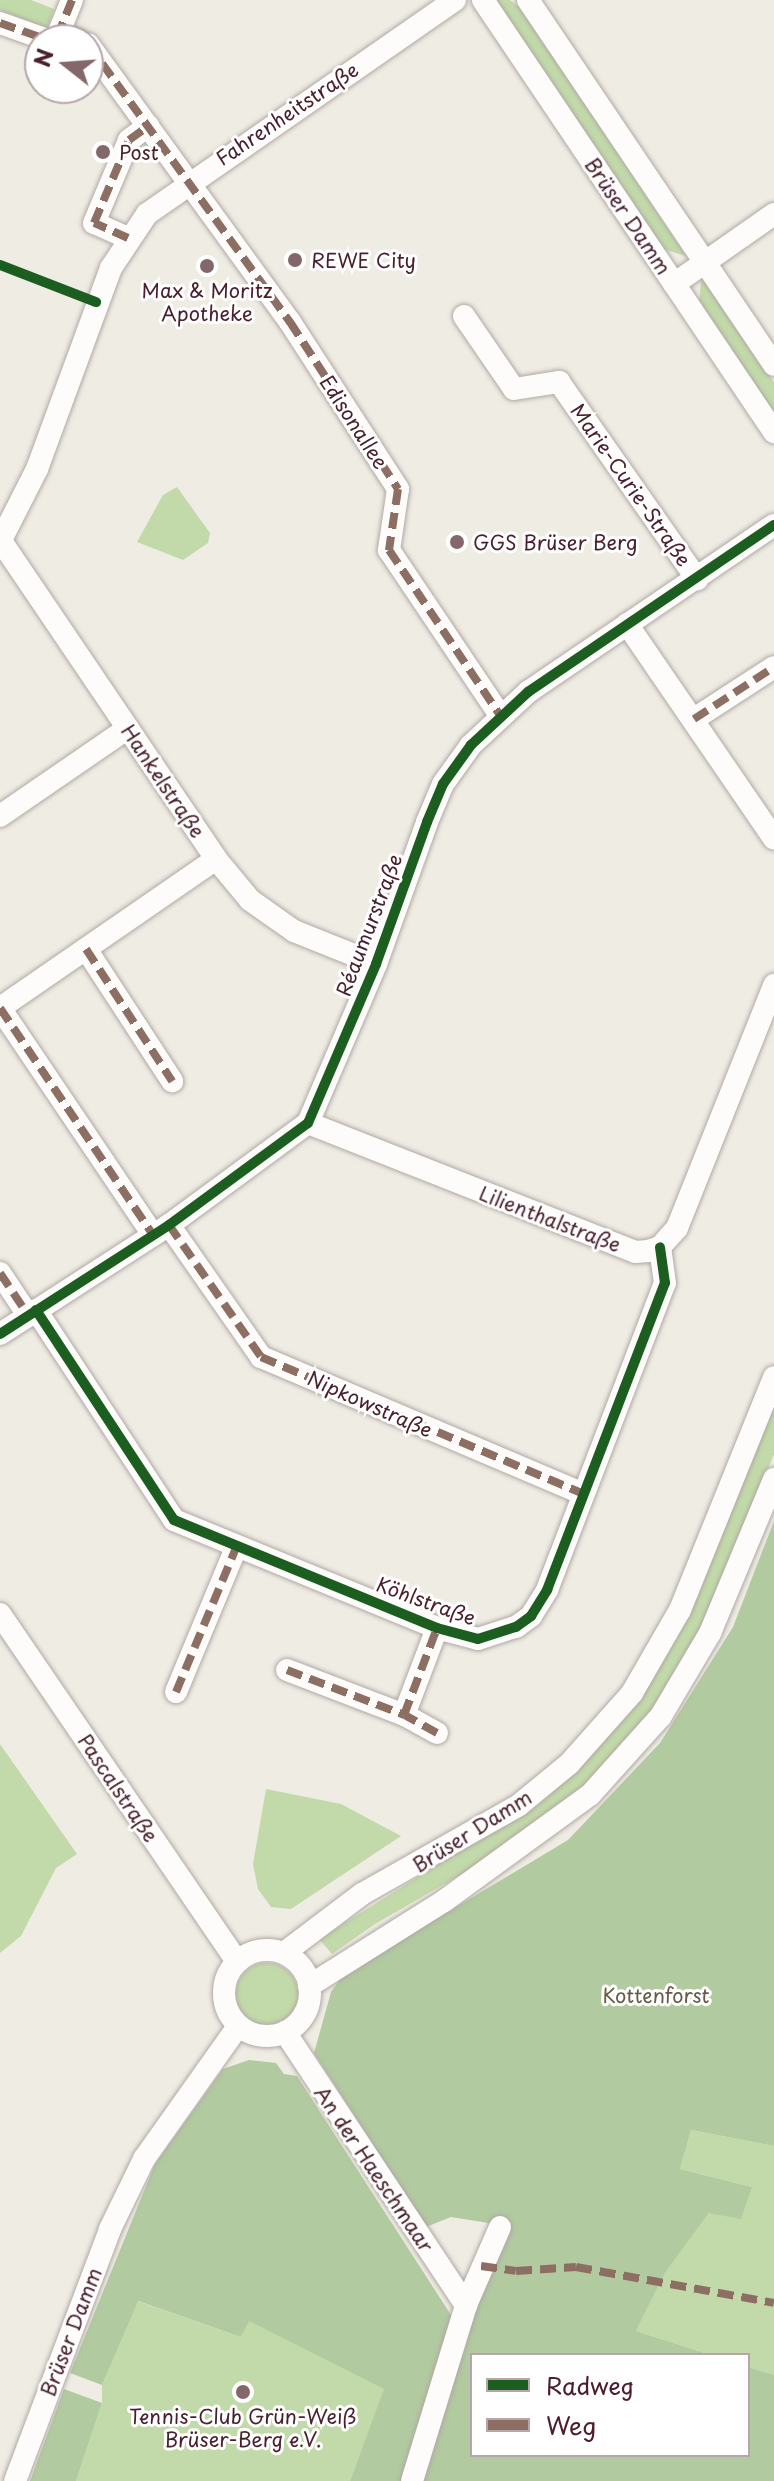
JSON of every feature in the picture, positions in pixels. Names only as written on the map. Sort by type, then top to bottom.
[{"type":"street","points":[[64,24],[72,0]]},
{"type":"street","name":"Fahrenheitstraße","points":[[1,541],[37,469],[96,302],[128,238],[147,214],[188,181],[455,0]]},
{"type":"street","name":"Brüser Damm","points":[[483,0],[774,432]]},
{"type":"street","name":"Brüser Damm","points":[[528,0],[774,365]]},
{"type":"street","points":[[0,23],[24,29]]},
{"type":"street","name":"Edisonallee","points":[[104,66],[290,322],[398,489],[389,550],[500,715]]},
{"type":"street","points":[[128,238],[94,223],[129,140],[148,126]]},
{"type":"street","points":[[674,284],[774,214]]},
{"type":"street","name":"Marie-Curie-Straße","points":[[464,316],[514,389],[559,382],[697,579]]},
{"type":"street","name":"Réaumurstraße","points":[[308,1123],[376,964],[443,784],[500,715],[627,624],[774,525]]},
{"type":"street","name":"Hankelstraße","points":[[1,541],[216,859],[250,900],[294,931],[376,964]]},
{"type":"street","points":[[627,624],[770,824]]},
{"type":"street","points":[[694,719],[774,667]]},
{"type":"street","points":[[0,816],[128,728]]},
{"type":"street","points":[[161,1230],[0,1008],[216,859]]},
{"type":"street","points":[[86,949],[172,1081]]},
{"type":"street","points":[[660,1247],[677,1228],[774,985]]},
{"type":"street","points":[[0,1334],[161,1230],[308,1123]]},
{"type":"street","name":"Lilienthalstraße","points":[[308,1123],[635,1252],[660,1247]]},
{"type":"street","name":"Nipkowstraße","points":[[161,1230],[261,1357],[583,1494]]},
{"type":"street","name":"Köhlstraße","points":[[32,1312],[174,1520],[437,1628],[478,1639],[516,1627],[531,1616],[547,1590],[665,1283],[660,1247]]},
{"type":"street","points":[[0,1273],[32,1312]]},
{"type":"street","name":"Brüser Damm","points":[[284,1953],[362,1894],[519,1805],[569,1764],[632,1693],[680,1610],[774,1377]]},
{"type":"street","name":"Brüser Damm","points":[[309,1986],[444,1901],[590,1795],[661,1716],[710,1633],[774,1479]]},
{"type":"street","points":[[176,1692],[236,1548]]},
{"type":"street","name":"Pascalstraße","points":[[0,1614],[237,1962]]},
{"type":"street","name":"Köhlstraße","points":[[404,1715],[437,1628]]},
{"type":"street","points":[[287,1670],[404,1715],[437,1733]]},
{"type":"street","points":[[259,1950],[284,1953],[301,1967],[309,1986],[305,2013],[285,2032],[261,2036],[238,2026],[224,2001],[228,1974],[237,1962],[259,1950]]},
{"type":"street","name":"Brüser Damm","points":[[15,2481],[117,2215],[144,2159],[238,2026]]},
{"type":"street","name":"An der Haeschmaar","points":[[285,2032],[466,2305]]},
{"type":"street","points":[[412,2481],[466,2305],[500,2227]]},
{"type":"green space","points":[[0,0],[31,0],[54,9],[49,24],[35,24],[0,10]]},
{"type":"green space","points":[[493,0],[510,0],[522,9],[686,256],[663,249]]},
{"type":"green space","points":[[701,281],[708,283],[774,382],[774,416],[699,303]]},
{"type":"green space","points":[[177,487],[210,533],[208,543],[183,560],[137,542],[163,495]]},
{"type":"green space","points":[[774,1405],[774,1454],[724,1581],[679,1672],[644,1723],[586,1787],[503,1850],[375,1924],[332,1954],[319,1939],[541,1800],[684,1623]]},
{"type":"green space","name":"Kottenforst","points":[[774,1521],[774,2146],[691,2130],[680,2169],[752,2187],[741,2219],[709,2213],[665,2273],[636,2331],[705,2353],[470,2353],[470,2457],[750,2457],[750,2368],[774,2375],[774,2481],[350,2481],[384,2389],[249,2321],[241,2337],[138,2301],[102,2385],[70,2373],[155,2164],[223,2069],[249,2060],[276,2063],[284,2074],[297,2076],[451,2315],[469,2321],[495,2224],[451,2217],[426,2227],[314,2053],[331,1992],[344,1974],[568,1840],[660,1743],[733,1627]]},
{"type":"green space","points":[[0,1744],[77,1854],[56,1868],[21,1936],[0,1953]]},
{"type":"green space","points":[[266,1789],[341,1804],[401,1836],[291,1909],[271,1907],[258,1889],[253,1864]]},
{"type":"green space","points":[[261,1963],[273,1963],[289,1972],[296,1982],[296,2006],[289,2016],[273,2025],[261,2025],[241,2011],[236,2000],[236,1988],[250,1968]]},
{"type":"green space","points":[[691,2130],[774,2146],[774,2375],[750,2368],[750,2353],[705,2353],[636,2331],[665,2273],[709,2213],[752,2187],[680,2169]]},
{"type":"green space","name":"Tennis-Club Grün-Weiß Brüser-Berg e.V.","points":[[137,2301],[241,2337],[248,2320],[385,2389],[350,2481],[76,2481],[102,2403],[102,2385]]},
{"type":"green space","points":[[64,2389],[102,2403],[76,2481],[30,2481]]},
{"type":"marked path","points":[[62,24],[72,0]]},
{"type":"marked path","points":[[0,23],[24,32]]},
{"type":"marked path","points":[[104,66],[290,322],[398,489],[389,550],[500,715]]},
{"type":"marked path","points":[[128,238],[94,223],[129,140],[148,126]]},
{"type":"marked path","points":[[694,719],[774,667]]},
{"type":"marked path","points":[[86,949],[172,1081]]},
{"type":"marked path","points":[[0,1008],[153,1235]]},
{"type":"marked path","points":[[169,1225],[261,1357],[583,1494]]},
{"type":"marked path","points":[[0,1273],[28,1315]]},
{"type":"marked path","points":[[176,1692],[236,1548]]},
{"type":"marked path","points":[[437,1628],[404,1715],[437,1733]]},
{"type":"marked path","points":[[287,1670],[404,1715]]},
{"type":"marked path","points":[[481,2266],[516,2271],[576,2267],[774,2303]]},
{"type":"cycle path","points":[[0,265],[96,302]]},
{"type":"cycle path","points":[[0,1334],[169,1225],[308,1123],[376,964],[443,784],[471,745],[528,692],[774,525]]},
{"type":"cycle path","points":[[36,1310],[174,1520],[437,1628],[478,1639],[516,1627],[531,1616],[547,1590],[665,1283],[660,1247]]},
{"type":"place","name":"Post","points":[[103,152]]},
{"type":"place","name":"REWE City","points":[[295,260]]},
{"type":"place","name":"Max & Moritz Apotheke","points":[[207,266]]},
{"type":"place","name":"GGS Brüser Berg","points":[[457,542]]},
{"type":"place","name":"Tennis-Club Grün-Weiß Brüser-Berg e.V.","points":[[243,2392]]}]
